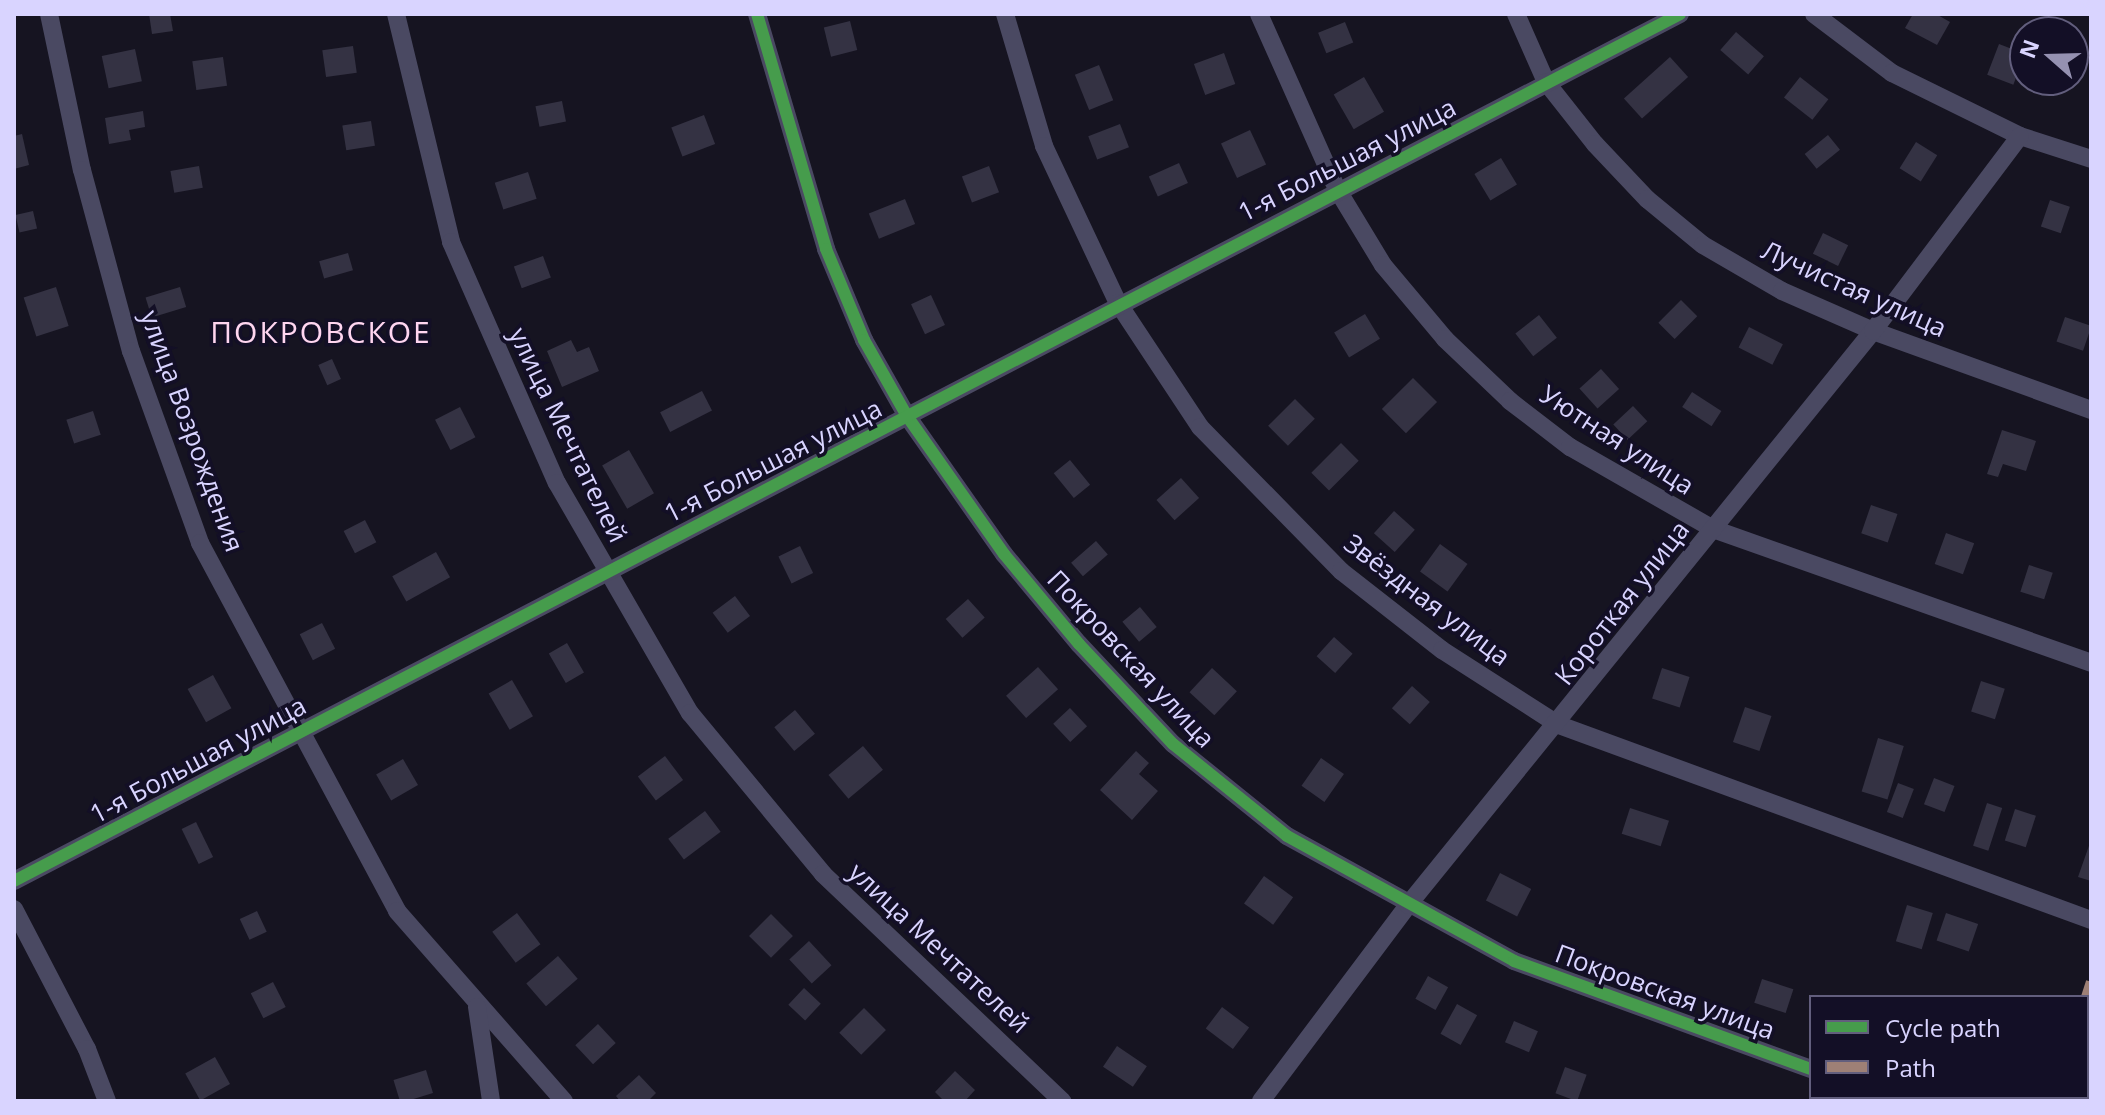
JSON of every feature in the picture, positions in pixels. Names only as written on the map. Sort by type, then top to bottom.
[{"type":"street","name":"улица Возрождения","points":[[49,14],[82,170],[136,366],[200,543],[304,730],[397,911],[477,1007],[564,1101]]},
{"type":"street","name":"улица Мечтателей","points":[[396,14],[451,242],[557,483],[605,572],[690,713],[823,874],[1062,1101]]},
{"type":"street","name":"Покровская улица","points":[[757,14],[826,249],[864,340],[907,416],[1004,554],[1079,644],[1173,744],[1287,836],[1514,961],[1809,1068]]},
{"type":"street","name":"Звёздная улица","points":[[1005,14],[1044,146],[1118,303],[1200,427],[1276,509],[1341,571],[1442,650],[1559,725],[2091,920]]},
{"type":"street","name":"Уютная улица","points":[[1259,14],[1337,189],[1383,265],[1445,339],[1510,401],[1570,447],[1713,529],[2091,663]]},
{"type":"street","name":"Лучистая улица","points":[[1516,14],[1546,82],[1637,188],[1703,245],[1782,291],[1873,331],[2091,410]]},
{"type":"street","name":"1-я Большая улица","points":[[14,881],[1337,189],[1680,14]]},
{"type":"street","points":[[1814,14],[1892,73],[2020,136],[2091,159]]},
{"type":"street","name":"Короткая улица","points":[[1261,1101],[1408,905],[1559,725],[1873,331],[2020,136]]},
{"type":"street","points":[[14,909],[87,1049],[107,1101]]},
{"type":"street","points":[[477,1007],[491,1101]]},
{"type":"building","points":[[149,14],[170,14],[173,31],[152,34]]},
{"type":"building","points":[[1913,14],[1936,14],[1950,22],[1937,45],[1905,28]]},
{"type":"building","points":[[850,21],[857,50],[831,57],[824,28]]},
{"type":"building","points":[[1345,22],[1353,42],[1326,53],[1318,33]]},
{"type":"building","points":[[1736,32],[1764,56],[1748,74],[1720,50]]},
{"type":"building","points":[[1999,44],[2009,48],[2009,83],[1987,75]]},
{"type":"building","points":[[353,46],[357,73],[326,77],[322,50]]},
{"type":"building","points":[[135,49],[142,81],[109,88],[102,56]]},
{"type":"building","points":[[1224,53],[1235,84],[1205,95],[1194,64]]},
{"type":"building","points":[[223,57],[227,86],[196,90],[192,61]]},
{"type":"building","points":[[1670,57],[1688,77],[1642,119],[1624,98]]},
{"type":"building","points":[[1099,65],[1113,100],[1089,110],[1075,75]]},
{"type":"building","points":[[1364,77],[1384,112],[1354,129],[1334,94]]},
{"type":"building","points":[[1800,77],[1828,99],[1812,120],[1784,97]]},
{"type":"building","points":[[562,101],[566,122],[540,127],[535,106]]},
{"type":"building","points":[[143,111],[145,127],[129,130],[131,140],[109,144],[105,118]]},
{"type":"building","points":[[704,115],[715,144],[682,156],[671,128]]},
{"type":"building","points":[[371,121],[375,146],[346,150],[342,126]]},
{"type":"building","points":[[1120,124],[1129,147],[1097,160],[1088,136]]},
{"type":"building","points":[[1250,130],[1266,164],[1237,178],[1221,144]]},
{"type":"building","points":[[22,134],[29,165],[14,169],[14,136]]},
{"type":"building","points":[[1828,135],[1840,150],[1817,169],[1805,154]]},
{"type":"building","points":[[1916,142],[1937,155],[1921,182],[1900,168]]},
{"type":"building","points":[[1501,158],[1517,185],[1490,201],[1474,174]]},
{"type":"building","points":[[1179,163],[1188,183],[1158,197],[1149,176]]},
{"type":"building","points":[[199,166],[203,188],[174,193],[170,171]]},
{"type":"building","points":[[989,166],[999,192],[972,203],[962,176]]},
{"type":"building","points":[[528,172],[537,199],[503,209],[495,183]]},
{"type":"building","points":[[905,199],[915,224],[879,239],[869,214]]},
{"type":"building","points":[[2050,200],[2070,207],[2061,233],[2041,226]]},
{"type":"building","points":[[33,211],[37,229],[20,233],[15,215]]},
{"type":"building","points":[[1823,233],[1848,245],[1838,266],[1813,254]]},
{"type":"building","points":[[348,253],[353,270],[324,279],[319,261]]},
{"type":"building","points":[[543,256],[551,278],[522,288],[514,267]]},
{"type":"building","points":[[56,287],[69,326],[36,336],[24,298]]},
{"type":"building","points":[[180,287],[186,307],[152,318],[146,298]]},
{"type":"building","points":[[931,295],[945,325],[925,334],[911,304]]},
{"type":"building","points":[[1681,300],[1697,316],[1675,339],[1658,323]]},
{"type":"building","points":[[1365,314],[1380,339],[1349,357],[1334,333]]},
{"type":"building","points":[[1539,315],[1557,338],[1533,356],[1515,333]]},
{"type":"building","points":[[2065,317],[2091,326],[2083,351],[2057,342]]},
{"type":"building","points":[[1749,327],[1783,344],[1772,365],[1739,347]]},
{"type":"building","points":[[571,340],[577,352],[589,347],[599,371],[562,387],[547,351]]},
{"type":"building","points":[[332,359],[341,379],[327,385],[318,365]]},
{"type":"building","points":[[1601,369],[1619,389],[1598,408],[1579,388]]},
{"type":"building","points":[[1413,378],[1437,402],[1406,433],[1382,409]]},
{"type":"building","points":[[702,391],[712,411],[670,432],[660,412]]},
{"type":"building","points":[[1692,392],[1721,411],[1712,426],[1682,407]]},
{"type":"building","points":[[1295,399],[1315,419],[1288,446],[1268,426]]},
{"type":"building","points":[[1633,406],[1647,421],[1628,440],[1613,424]]},
{"type":"building","points":[[460,407],[475,437],[450,450],[435,420]]},
{"type":"building","points":[[93,411],[101,435],[74,443],[66,420]]},
{"type":"building","points":[[2002,430],[2036,441],[2026,471],[2003,464],[1998,477],[1987,474]]},
{"type":"building","points":[[1341,443],[1359,461],[1329,490],[1311,473]]},
{"type":"building","points":[[629,450],[654,493],[627,509],[602,466]]},
{"type":"building","points":[[1070,460],[1090,485],[1074,498],[1054,473]]},
{"type":"building","points":[[1181,478],[1199,498],[1175,520],[1156,500]]},
{"type":"building","points":[[1871,505],[1897,514],[1888,542],[1861,533]]},
{"type":"building","points":[[1394,511],[1415,530],[1395,552],[1374,533]]},
{"type":"building","points":[[365,520],[376,542],[355,553],[344,531]]},
{"type":"building","points":[[1946,533],[1974,543],[1963,574],[1935,564]]},
{"type":"building","points":[[1096,541],[1108,555],[1083,576],[1071,563]]},
{"type":"building","points":[[1440,544],[1468,564],[1448,591],[1420,572]]},
{"type":"building","points":[[800,546],[813,573],[792,583],[778,557]]},
{"type":"building","points":[[436,552],[450,577],[406,602],[392,576]]},
{"type":"building","points":[[2029,565],[2053,573],[2044,599],[2020,592]]},
{"type":"building","points":[[735,596],[750,616],[728,633],[713,613]]},
{"type":"building","points":[[968,599],[985,618],[962,638],[946,619]]},
{"type":"building","points":[[1140,607],[1157,627],[1139,642],[1122,622]]},
{"type":"building","points":[[322,623],[335,649],[313,660],[300,634]]},
{"type":"building","points":[[1334,637],[1353,654],[1335,673],[1317,656]]},
{"type":"building","points":[[567,643],[584,672],[566,683],[549,654]]},
{"type":"building","points":[[1038,667],[1058,689],[1026,718],[1006,696]]},
{"type":"building","points":[[1212,668],[1237,691],[1214,715],[1189,692]]},
{"type":"building","points":[[1662,668],[1690,677],[1680,707],[1652,698]]},
{"type":"building","points":[[213,675],[231,708],[206,722],[188,689]]},
{"type":"building","points":[[512,680],[533,716],[510,730],[489,694]]},
{"type":"building","points":[[1981,681],[2005,689],[1995,719],[1971,711]]},
{"type":"building","points":[[1412,686],[1430,702],[1410,724],[1392,708]]},
{"type":"building","points":[[1745,707],[1771,716],[1759,751],[1733,742]]},
{"type":"building","points":[[1070,708],[1087,726],[1070,742],[1053,724]]},
{"type":"building","points":[[795,710],[815,734],[794,751],[774,727]]},
{"type":"building","points":[[1878,738],[1904,746],[1887,799],[1862,792]]},
{"type":"building","points":[[863,746],[883,770],[848,799],[829,775]]},
{"type":"building","points":[[1136,751],[1149,763],[1139,774],[1158,791],[1132,820],[1100,790]]},
{"type":"building","points":[[665,756],[683,780],[656,800],[638,776]]},
{"type":"building","points":[[1321,758],[1344,774],[1324,802],[1301,786]]},
{"type":"building","points":[[403,759],[418,785],[391,800],[376,774]]},
{"type":"building","points":[[1934,778],[1955,786],[1945,812],[1924,804]]},
{"type":"building","points":[[1898,783],[1914,789],[1903,818],[1887,812]]},
{"type":"building","points":[[1987,803],[2002,808],[1988,851],[1973,846]]},
{"type":"building","points":[[1630,808],[1669,821],[1661,846],[1622,834]]},
{"type":"building","points":[[2015,809],[2036,816],[2026,847],[2005,840]]},
{"type":"building","points":[[705,811],[721,832],[684,859],[668,839]]},
{"type":"building","points":[[196,822],[213,857],[199,864],[182,829]]},
{"type":"building","points":[[2091,840],[2091,881],[2078,877]]},
{"type":"building","points":[[1500,873],[1531,889],[1517,917],[1486,901]]},
{"type":"building","points":[[1264,876],[1293,897],[1273,925],[1244,904]]},
{"type":"building","points":[[1907,905],[1933,913],[1922,949],[1896,941]]},
{"type":"building","points":[[257,911],[267,932],[250,940],[240,919]]},
{"type":"building","points":[[517,913],[540,944],[516,963],[492,932]]},
{"type":"building","points":[[1946,913],[1978,924],[1969,951],[1937,940]]},
{"type":"building","points":[[771,914],[793,936],[771,958],[749,936]]},
{"type":"building","points":[[809,941],[832,965],[812,984],[789,959]]},
{"type":"building","points":[[558,956],[578,979],[546,1006],[526,984]]},
{"type":"building","points":[[1428,976],[1448,987],[1436,1010],[1415,999]]},
{"type":"building","points":[[1762,979],[1793,989],[1786,1013],[1754,1003]]},
{"type":"building","points":[[273,982],[286,1007],[263,1018],[251,993]]},
{"type":"building","points":[[804,988],[821,1004],[805,1021],[788,1005]]},
{"type":"building","points":[[1457,1004],[1477,1015],[1461,1045],[1441,1034]]},
{"type":"building","points":[[1222,1007],[1249,1027],[1233,1049],[1206,1029]]},
{"type":"building","points":[[864,1008],[886,1030],[861,1055],[839,1033]]},
{"type":"building","points":[[1514,1021],[1538,1031],[1529,1052],[1505,1042]]},
{"type":"building","points":[[598,1024],[616,1043],[593,1064],[575,1045]]},
{"type":"building","points":[[1117,1046],[1147,1066],[1133,1087],[1103,1067]]},
{"type":"building","points":[[215,1057],[230,1084],[200,1101],[185,1073]]},
{"type":"building","points":[[1565,1067],[1587,1075],[1577,1101],[1555,1093]]},
{"type":"building","points":[[426,1070],[433,1093],[400,1101],[393,1080]]},
{"type":"building","points":[[955,1071],[975,1090],[965,1101],[944,1101],[935,1092]]},
{"type":"building","points":[[639,1075],[656,1093],[648,1101],[620,1101],[616,1096]]},
{"type":"marked path","points":[[2087,995],[2091,982]]},
{"type":"cycle path","points":[[757,14],[826,249],[864,340],[907,416],[1004,554],[1079,644],[1173,744],[1287,836],[1514,961],[1809,1068]]},
{"type":"cycle path","points":[[14,881],[1680,14]]},
{"type":"district","name":"ПОКРОВСКОЕ","points":[[321,332]]}]
